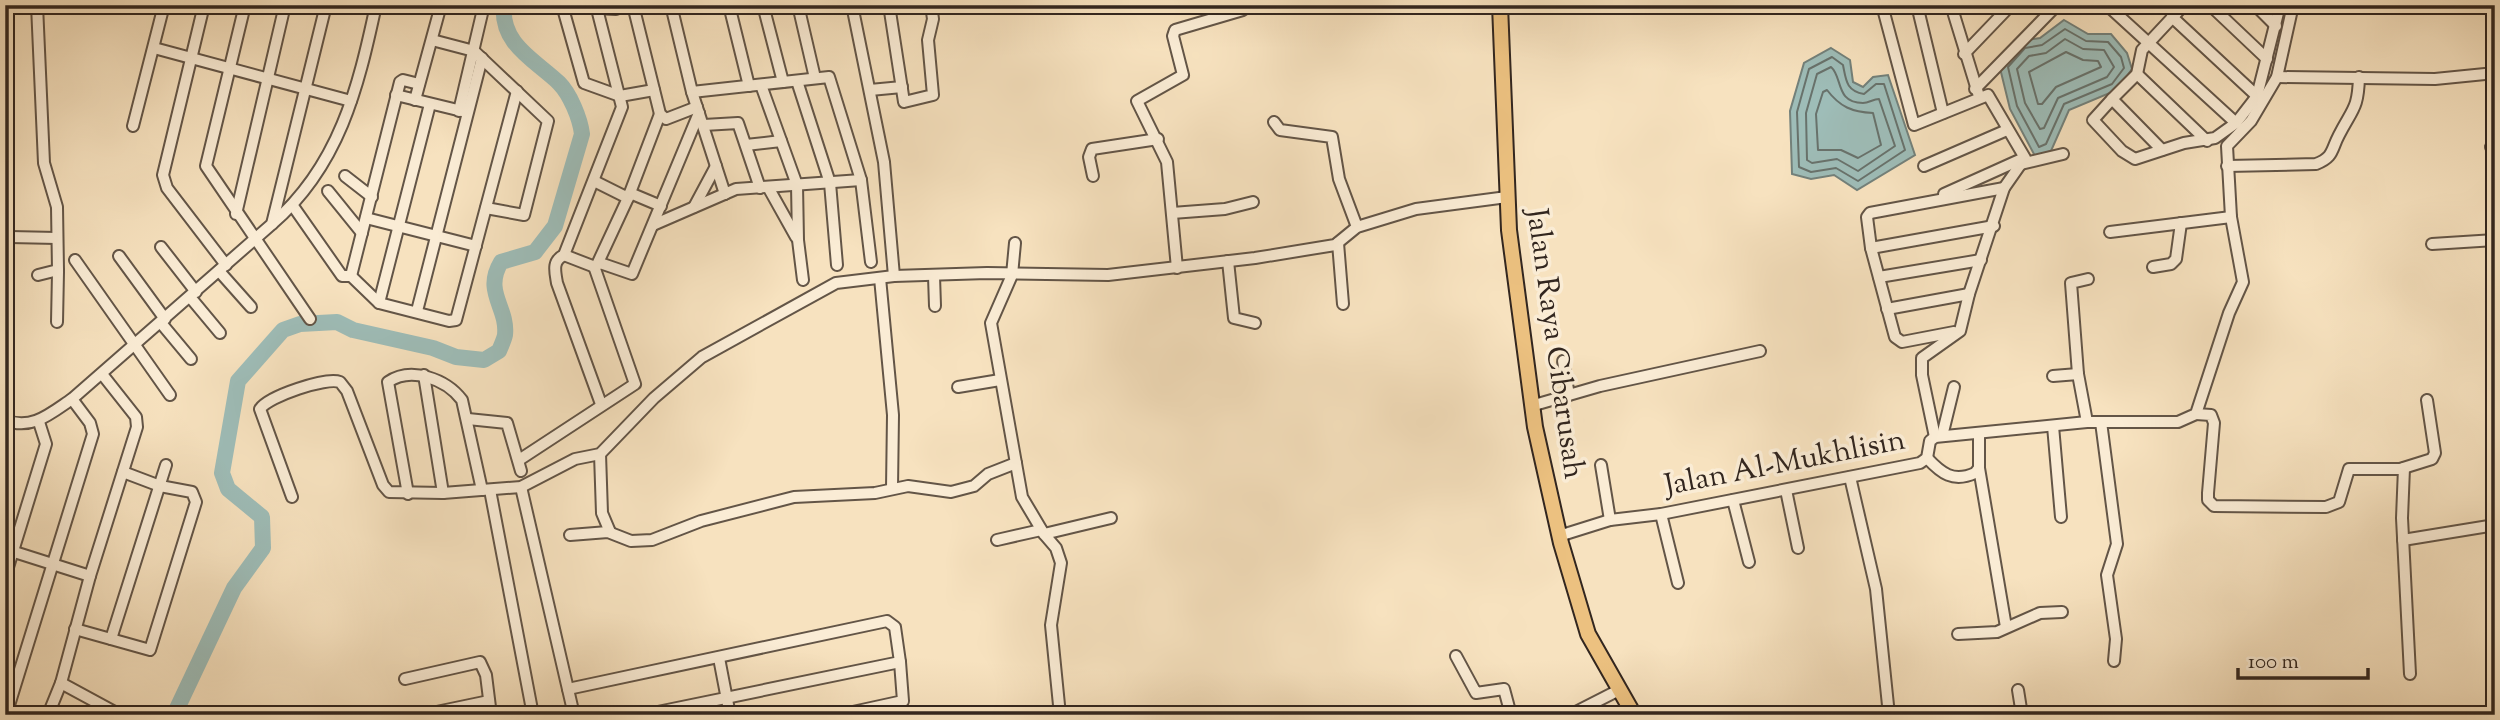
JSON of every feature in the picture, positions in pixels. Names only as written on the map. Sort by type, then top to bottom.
[{"type":"main road","name":"Jalan Raya Cibarusah","points":[[1500,5],[1507,197],[1531,406],[1559,536],[1588,634],[1634,715]]},
{"type":"street","points":[[37,5],[44,163],[55,194],[57,322]]},
{"type":"street","points":[[133,126],[164,5]]},
{"type":"street","points":[[204,5],[163,175],[164,183],[251,307]]},
{"type":"street","points":[[245,5],[206,166],[236,214],[310,319]]},
{"type":"street","points":[[236,214],[285,5]]},
{"type":"street","points":[[272,224],[326,5]]},
{"type":"street","points":[[5,420],[18,424],[39,422],[72,399],[293,206],[326,162],[364,65],[376,5]]},
{"type":"street","points":[[415,100],[441,5]]},
{"type":"street","points":[[417,311],[438,235],[478,54],[484,5]]},
{"type":"street","points":[[562,5],[584,83],[620,96],[654,90]]},
{"type":"street","points":[[601,404],[556,283],[555,265],[564,256],[622,107],[596,6],[616,9],[624,5]]},
{"type":"street","points":[[468,419],[506,422],[520,466],[601,404],[635,382],[597,265],[629,195],[660,114],[633,5]]},
{"type":"street","points":[[671,5],[692,92],[724,194]]},
{"type":"street","points":[[729,5],[755,85],[781,141],[797,185],[798,240],[803,280]]},
{"type":"street","points":[[763,5],[783,82]]},
{"type":"street","points":[[798,5],[815,78]]},
{"type":"street","points":[[878,5],[852,7],[884,162],[894,276]]},
{"type":"street","points":[[889,5],[904,102],[933,95],[928,40],[933,19],[931,5]]},
{"type":"street","points":[[1882,5],[1911,120],[1919,125],[1982,93],[2057,5]]},
{"type":"street","points":[[1917,5],[1943,113]]},
{"type":"street","points":[[1964,54],[2011,5]]},
{"type":"street","points":[[2184,5],[2141,53],[2137,74],[2093,117],[2095,123],[2132,158],[2140,159],[2162,150],[2207,141],[2223,135],[2236,124],[2257,96],[2280,5]]},
{"type":"street","points":[[2210,5],[2267,60]]},
{"type":"street","points":[[2255,5],[2276,26]]},
{"type":"street","points":[[2292,5],[2277,77],[2251,121],[2229,142],[2225,152],[2231,217],[2243,282],[2229,313],[2196,414],[2211,415],[2214,423],[2208,500],[2214,506],[2326,508],[2339,502],[2349,469],[2404,468],[2435,457],[2427,400]]},
{"type":"street","points":[[1956,8],[1964,54],[1982,93],[2007,130],[2023,161]]},
{"type":"street","points":[[2115,8],[2236,124]]},
{"type":"street","points":[[1177,268],[1167,162],[1137,101],[1183,75],[1173,32],[1243,10]]},
{"type":"street","points":[[2172,17],[2257,96]]},
{"type":"street","points":[[432,40],[478,54],[548,122],[525,213],[522,216],[486,208]]},
{"type":"street","points":[[154,48],[268,79],[305,86],[351,101]]},
{"type":"street","points":[[2277,77],[2435,79],[2495,73]]},
{"type":"street","points":[[2137,74],[2207,141]]},
{"type":"street","points":[[692,92],[825,76],[831,80],[861,180],[871,262]]},
{"type":"street","points":[[2227,166],[2316,164],[2332,156],[2338,137],[2356,109],[2359,77]]},
{"type":"street","points":[[351,276],[396,95],[402,80],[419,84]]},
{"type":"street","points":[[797,80],[830,183],[837,265]]},
{"type":"street","points":[[870,90],[902,87]]},
{"type":"street","points":[[293,206],[342,275],[351,276],[379,303],[449,321],[458,318],[517,91]]},
{"type":"street","points":[[396,95],[464,112]]},
{"type":"street","points":[[2112,99],[2162,150]]},
{"type":"street","points":[[379,303],[430,104]]},
{"type":"street","points":[[660,114],[666,119],[698,110]]},
{"type":"street","points":[[564,256],[630,276],[661,206],[698,110]]},
{"type":"street","points":[[704,125],[736,122],[764,188],[798,240]]},
{"type":"street","points":[[1274,122],[1280,130],[1332,137],[1339,179],[1357,226]]},
{"type":"street","points":[[1924,166],[2007,130]]},
{"type":"street","points":[[1093,176],[1089,157],[1092,149],[1158,139]]},
{"type":"street","points":[[746,145],[781,141]]},
{"type":"street","points":[[1931,200],[2023,161],[2063,154]]},
{"type":"street","points":[[1938,437],[1922,374],[1922,358],[1960,331],[1969,294],[1994,226],[2004,188],[2023,161]]},
{"type":"street","points":[[694,207],[716,166]]},
{"type":"street","points":[[345,176],[372,197]]},
{"type":"street","points":[[653,225],[743,188],[861,180]]},
{"type":"street","points":[[594,181],[661,206]]},
{"type":"street","points":[[1960,331],[1902,342],[1895,337],[1866,221],[1870,213],[2004,188]]},
{"type":"street","points":[[328,191],[362,233]]},
{"type":"street","points":[[292,497],[260,409],[268,400],[328,380],[340,382],[348,391],[383,485],[392,493],[443,493],[521,487],[575,459],[600,454],[661,391],[702,357],[816,292],[844,282],[894,276],[987,273],[1098,276],[1177,268],[1338,243],[1357,226],[1431,206],[1507,197]]},
{"type":"street","points":[[1172,213],[1225,209],[1253,202]]},
{"type":"street","points":[[2110,232],[2231,217]]},
{"type":"street","points":[[366,218],[476,246]]},
{"type":"street","points":[[2153,267],[2166,266],[2176,259],[2180,223]]},
{"type":"street","points":[[1871,248],[1994,226]]},
{"type":"street","points":[[10,237],[57,238]]},
{"type":"street","points":[[2432,244],[2495,240]]},
{"type":"street","points":[[1015,243],[1012,275],[991,323],[1022,497],[1042,532],[1056,548],[1061,563],[1051,625],[1060,715]]},
{"type":"street","points":[[1338,243],[1343,304]]},
{"type":"street","points":[[162,247],[220,333]]},
{"type":"street","points":[[119,256],[191,359]]},
{"type":"street","points":[[75,260],[170,395]]},
{"type":"street","points":[[1879,277],[1981,260]]},
{"type":"street","points":[[1228,261],[1234,318],[1255,323]]},
{"type":"street","points":[[38,275],[58,272]]},
{"type":"street","points":[[933,276],[935,306]]},
{"type":"street","points":[[880,278],[893,415],[892,488]]},
{"type":"street","points":[[2087,422],[2078,374],[2071,283],[2088,279]]},
{"type":"street","points":[[1886,309],[1969,294]]},
{"type":"street","points":[[1531,406],[1760,351]]},
{"type":"street","points":[[1563,361],[1569,395]]},
{"type":"street","points":[[48,715],[61,683],[90,576],[138,421],[102,374]]},
{"type":"street","points":[[2053,376],[2078,374]]},
{"type":"street","points":[[424,375],[443,493]]},
{"type":"street","points":[[408,494],[388,382],[392,379],[424,375],[433,377],[460,396],[468,419],[486,490],[533,715]]},
{"type":"street","points":[[958,387],[1000,380]]},
{"type":"street","points":[[1938,437],[1954,387]]},
{"type":"street","points":[[9,712],[51,565],[93,434],[90,423],[72,399]]},
{"type":"street","name":"Jalan Al-Mukhlisin","points":[[1559,536],[1610,520],[1661,514],[1920,463],[1927,458],[1930,441],[1938,437],[2087,422],[2178,422],[2196,414]]},
{"type":"street","points":[[5,578],[9,550],[46,444],[39,422]]},
{"type":"street","points":[[2101,422],[2117,544],[2107,575],[2116,639],[2114,661]]},
{"type":"street","points":[[2053,426],[2062,517]]},
{"type":"street","points":[[1979,433],[1979,468],[2006,627]]},
{"type":"street","points":[[600,454],[602,513],[610,532]]},
{"type":"street","points":[[1927,458],[1943,474],[1950,477],[1969,476],[1979,468]]},
{"type":"street","points":[[570,534],[610,532],[631,541],[652,540],[701,521],[794,497],[875,493],[892,488],[914,487],[951,492],[974,486],[992,472],[1016,463]]},
{"type":"street","points":[[111,639],[166,465]]},
{"type":"street","points":[[1601,465],[1610,520]]},
{"type":"street","points":[[2404,468],[2403,540],[2410,674]]},
{"type":"street","points":[[75,629],[146,652],[151,649],[196,497],[192,492],[160,486],[123,472]]},
{"type":"street","points":[[1850,477],[1876,589],[1889,715]]},
{"type":"street","points":[[521,487],[574,715]]},
{"type":"street","points":[[1786,490],[1797,548]]},
{"type":"street","points":[[1733,500],[1749,562]]},
{"type":"street","points":[[1661,514],[1678,583]]},
{"type":"street","points":[[997,540],[1111,518]]},
{"type":"street","points":[[2403,540],[2495,525]]},
{"type":"street","points":[[9,550],[90,576]]},
{"type":"street","points":[[1958,634],[1997,632],[2040,613],[2062,612]]},
{"type":"street","points":[[568,689],[890,621],[895,627],[900,662],[904,696],[901,703],[839,715]]},
{"type":"street","points":[[1457,656],[1476,692],[1504,689],[1511,715]]},
{"type":"street","points":[[719,658],[730,715]]},
{"type":"street","points":[[405,679],[480,662],[486,676],[491,715]]},
{"type":"street","points":[[643,715],[900,662]]},
{"type":"street","points":[[61,683],[120,715]]},
{"type":"street","points":[[1570,715],[1619,690]]},
{"type":"street","points":[[2018,690],[2022,715]]},
{"type":"street","points":[[422,715],[489,701]]},
{"type":"street","points":[[93,715],[99,703]]},
{"type":"water","points":[[2064,20],[2088,34],[2111,34],[2127,53],[2132,69],[2117,90],[2069,110],[2051,151],[2035,156],[2010,109],[1999,64],[2022,41],[2040,38]]},
{"type":"water","points":[[1831,48],[1850,60],[1853,82],[1863,87],[1873,77],[1888,75],[1915,155],[1857,190],[1834,175],[1811,179],[1792,174],[1790,111],[1804,63]]},
{"type":"waterway","points":[[174,715],[234,588],[263,548],[262,517],[228,489],[222,473],[238,381],[283,330],[300,324],[337,322],[353,330],[433,348],[456,357],[484,360],[499,351],[505,335],[505,325],[495,291],[496,273],[501,262],[535,252],[555,226],[582,134],[567,93],[513,41],[504,19],[504,5]]}]
